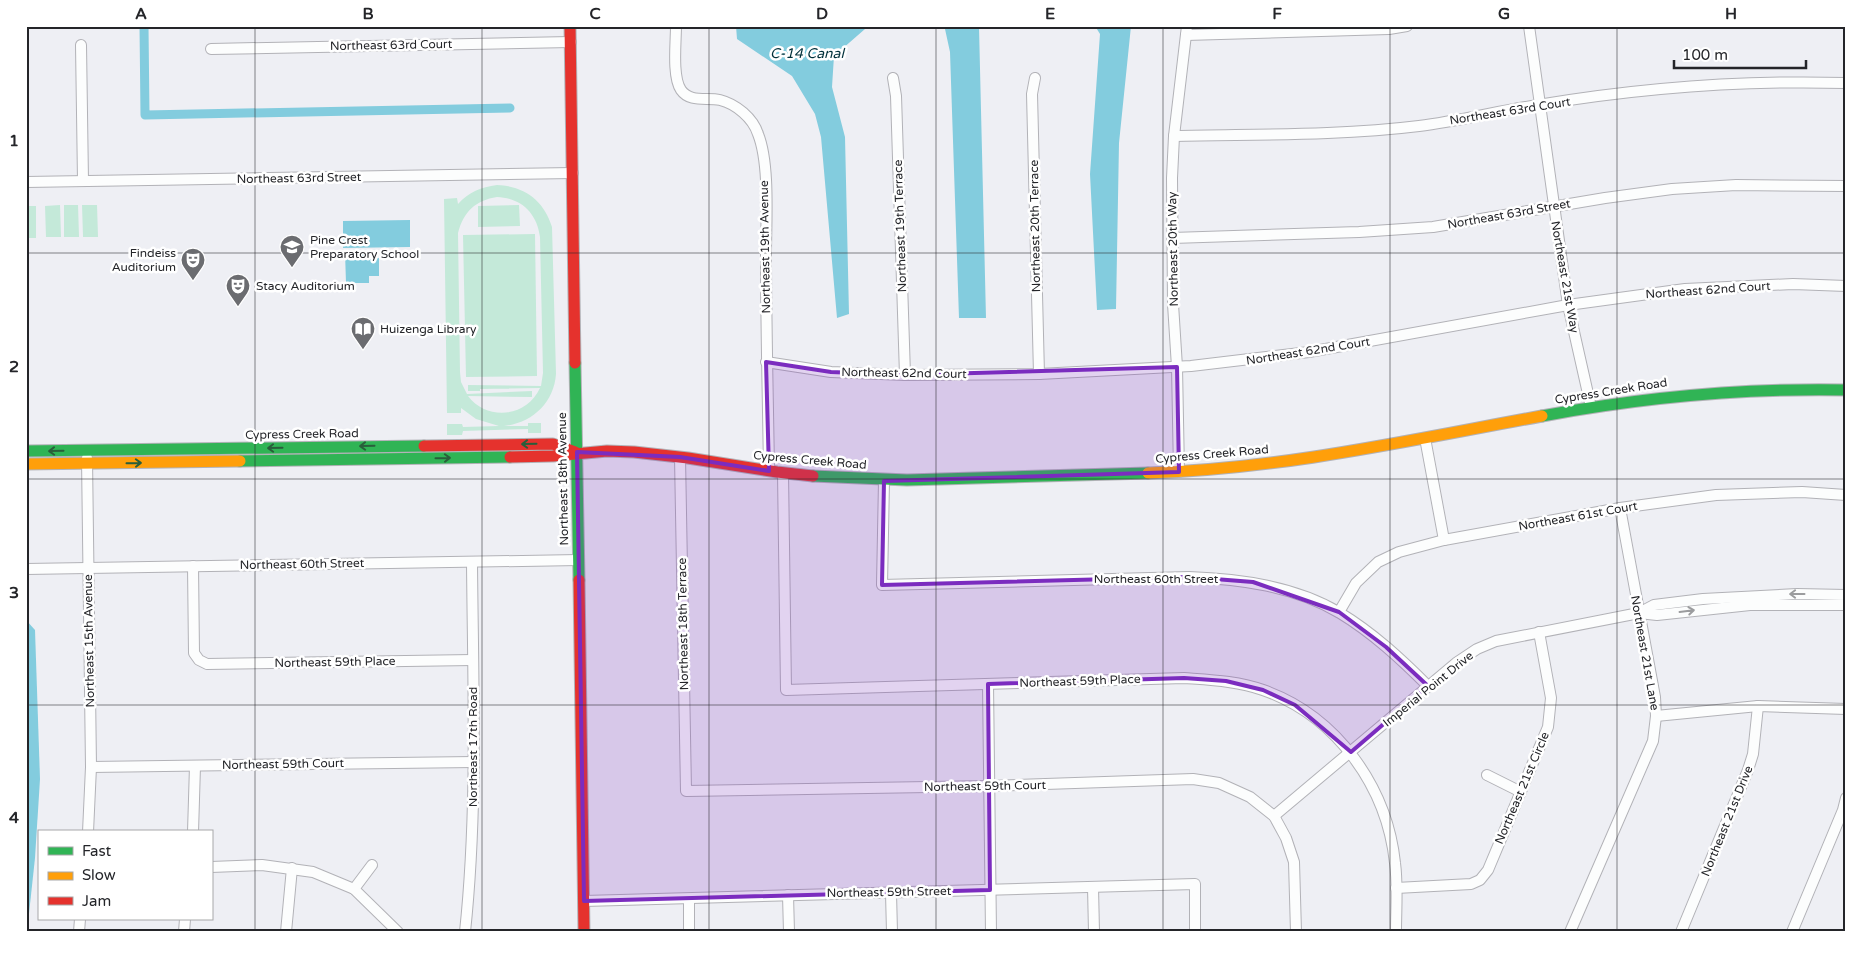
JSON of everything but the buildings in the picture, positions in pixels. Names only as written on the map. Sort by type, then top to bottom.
[{"type":"street","name":"Northeast 18th Avenue","points":[[570,26],[584,932]]},
{"type":"street","name":"Northeast 19th Avenue","points":[[676,26],[676,76],[680,90],[698,100],[719,100],[734,106],[752,121],[763,149],[769,472]]},
{"type":"street","points":[[1186,30],[1388,29],[1407,26]]},
{"type":"street","name":"Northeast 21st Way","points":[[1529,26],[1568,304],[1591,407]]},
{"type":"street","name":"Northeast 20th Way","points":[[1179,472],[1172,238],[1174,136],[1186,30]]},
{"type":"street","name":"Northeast 63rd Court","points":[[211,49],[571,42]]},
{"type":"street","points":[[81,45],[83,181]]},
{"type":"street","name":"Northeast 19th Terrace","points":[[893,78],[896,96],[905,375]]},
{"type":"street","name":"Northeast 20th Terrace","points":[[1035,78],[1032,94],[1039,374]]},
{"type":"street","name":"Northeast 63rd Court","points":[[1174,136],[1370,131],[1422,126],[1539,105],[1662,89],[1730,83],[1846,83]]},
{"type":"street","name":"Northeast 63rd Street","points":[[26,182],[573,173]]},
{"type":"street","name":"Northeast 63rd Street","points":[[1172,238],[1358,232],[1433,227],[1672,188],[1736,185],[1846,186]]},
{"type":"street","name":"Northeast 62nd Court","points":[[766,362],[831,372],[905,375],[1039,374],[1177,367],[1309,352],[1568,304],[1685,289],[1793,284],[1846,286]]},
{"type":"street","name":"Cypress Creek Road","points":[[26,464],[553,456],[577,452],[629,453],[680,458],[769,472],[884,481],[1179,472],[1241,467],[1302,459],[1591,407],[1678,395],[1743,390],[1846,390]]},
{"type":"street","points":[[1425,438],[1444,540]]},
{"type":"street","name":"Cypress Creek Road","points":[[26,451],[553,444],[577,452]]},
{"type":"street","name":"Northeast 15th Avenue","points":[[87,450],[91,767],[88,830]]},
{"type":"street","name":"Northeast 18th Terrace","points":[[680,458],[686,790]]},
{"type":"street","name":"Northeast 59th Place","points":[[783,473],[786,690],[1184,678],[1226,681],[1263,690],[1295,705],[1322,724],[1351,752]]},
{"type":"street","name":"Northeast 60th Street","points":[[884,481],[882,585],[1189,577],[1253,582],[1285,590],[1339,612],[1386,647],[1428,686]]},
{"type":"street","name":"Northeast 61st Court","points":[[1339,612],[1356,584],[1378,562],[1399,552],[1444,540],[1620,508],[1716,494],[1802,492],[1846,495]]},
{"type":"street","name":"Northeast 21st Lane","points":[[1570,932],[1653,741],[1656,716],[1655,697],[1620,508]]},
{"type":"street","name":"Northeast 60th Street","points":[[26,569],[579,560]]},
{"type":"street","name":"Northeast 17th Road","points":[[465,932],[469,896],[474,762],[472,562]]},
{"type":"street","name":"Northeast 59th Place","points":[[193,566],[194,653],[199,660],[207,664],[473,660]]},
{"type":"street","name":"Imperial Point Drive","points":[[1816,599],[1846,595]]},
{"type":"street","name":"Imperial Point Drive","points":[[1274,816],[1456,663],[1477,649],[1496,641],[1639,613],[1654,605],[1703,599],[1750,596],[1816,599],[1846,605]]},
{"type":"street","name":"Northeast 21st Circle","points":[[1396,888],[1471,884],[1480,880],[1488,870],[1548,727],[1550,698],[1539,632]]},
{"type":"street","points":[[988,684],[991,932]]},
{"type":"street","points":[[1656,716],[1758,706],[1846,709]]},
{"type":"street","name":"Northeast 21st Drive","points":[[1681,932],[1748,770],[1753,754],[1758,706]]},
{"type":"street","points":[[1351,752],[1368,778],[1380,802],[1389,832],[1395,863],[1396,932]]},
{"type":"street","name":"Northeast 59th Court","points":[[91,767],[474,762]]},
{"type":"street","points":[[193,830],[195,766]]},
{"type":"street","points":[[1487,774],[1521,792]]},
{"type":"street","name":"Northeast 59th Court","points":[[686,790],[989,786],[1193,779],[1219,783],[1250,797],[1274,816]]},
{"type":"street","points":[[1792,932],[1843,810],[1846,798]]},
{"type":"street","points":[[1274,816],[1286,838],[1294,862],[1296,932]]},
{"type":"street","points":[[354,889],[372,865]]},
{"type":"street","points":[[212,867],[262,866],[292,868],[313,872],[354,889],[398,932]]},
{"type":"street","points":[[286,932],[292,868]]},
{"type":"street","name":"Northeast 59th Street","points":[[584,901],[1194,884],[1195,932]]},
{"type":"street","points":[[1093,887],[1094,932]]},
{"type":"street","points":[[891,893],[892,932]]},
{"type":"street","points":[[788,895],[789,932]]},
{"type":"street","points":[[689,899],[689,932]]},
{"type":"highlighted area","points":[[766,362],[831,372],[905,375],[1177,367],[1179,472],[884,481],[882,585],[1189,577],[1253,582],[1339,612],[1386,647],[1428,686],[1351,752],[1295,705],[1263,690],[1226,681],[1184,678],[988,684],[990,890],[584,901],[577,452],[680,457],[769,471]]},
{"type":"green space","points":[[491,186],[507,186],[525,192],[544,210],[552,227],[556,374],[551,394],[540,410],[524,421],[504,426],[528,426],[528,423],[541,423],[541,433],[528,433],[528,429],[463,431],[462,435],[447,435],[447,424],[462,424],[463,427],[499,426],[476,419],[461,408],[461,413],[447,413],[444,199],[457,198],[458,204],[471,193]],"holes":[[[497,197],[506,198],[526,208],[535,221],[540,237],[543,373],[541,386],[468,385],[468,391],[540,388],[534,398],[526,405],[506,413],[485,410],[468,396],[532,397],[532,391],[467,394],[461,382],[458,233],[463,219],[477,204]]]},
{"type":"green space","points":[[60,205],[61,237],[46,237],[45,206]]},
{"type":"green space","points":[[64,205],[78,205],[79,237],[64,237]]},
{"type":"green space","points":[[82,205],[97,205],[98,237],[83,237]]},
{"type":"green space","points":[[519,205],[520,226],[478,227],[478,206]]},
{"type":"green space","points":[[26,206],[36,206],[36,238],[26,238]]},
{"type":"green space","points":[[535,234],[537,376],[466,377],[463,235]]},
{"type":"water","name":"C-14 Canal","points":[[736,26],[988,26],[979,27],[986,318],[959,318],[950,52],[945,29],[865,29],[834,56],[832,87],[845,137],[849,314],[837,318],[821,137],[815,114],[792,76],[737,39]]},
{"type":"water","points":[[1095,26],[1131,26],[1119,143],[1116,309],[1097,310],[1090,174],[1100,34]]},
{"type":"water","points":[[410,220],[410,247],[343,248],[343,221]]},
{"type":"water","points":[[345,252],[368,252],[369,259],[379,258],[379,276],[369,276],[369,283],[346,283]]},
{"type":"water","points":[[26,620],[35,630],[40,779],[35,858],[27,932]]},
{"type":"waterway","points":[[144,26],[145,115],[510,108]]},
{"type":"traffic: fast","points":[[575,363],[579,580]]},
{"type":"traffic: fast","points":[[1542,416],[1580,409],[1693,395],[1731,392],[1846,390]]},
{"type":"traffic: fast","points":[[26,451],[424,446]]},
{"type":"traffic: fast","points":[[240,461],[510,457]]},
{"type":"traffic: fast","points":[[813,476],[907,480],[1148,473]]},
{"type":"traffic: slow","points":[[1148,473],[1247,466],[1297,460],[1395,444],[1542,416]]},
{"type":"traffic: slow","points":[[26,464],[240,461]]},
{"type":"traffic: jam","points":[[570,26],[575,363]]},
{"type":"traffic: jam","points":[[424,446],[553,444],[575,452]]},
{"type":"traffic: jam","points":[[510,457],[553,456],[607,451],[634,452],[813,476]]},
{"type":"traffic: jam","points":[[579,580],[584,932]]},
{"type":"place","name":"Pine Crest Preparatory School","points":[[292,268]]},
{"type":"place","name":"Findeiss Auditorium","points":[[193,281]]},
{"type":"place","name":"Stacy Auditorium","points":[[238,307]]},
{"type":"place","name":"Huizenga Library","points":[[363,350]]}]
